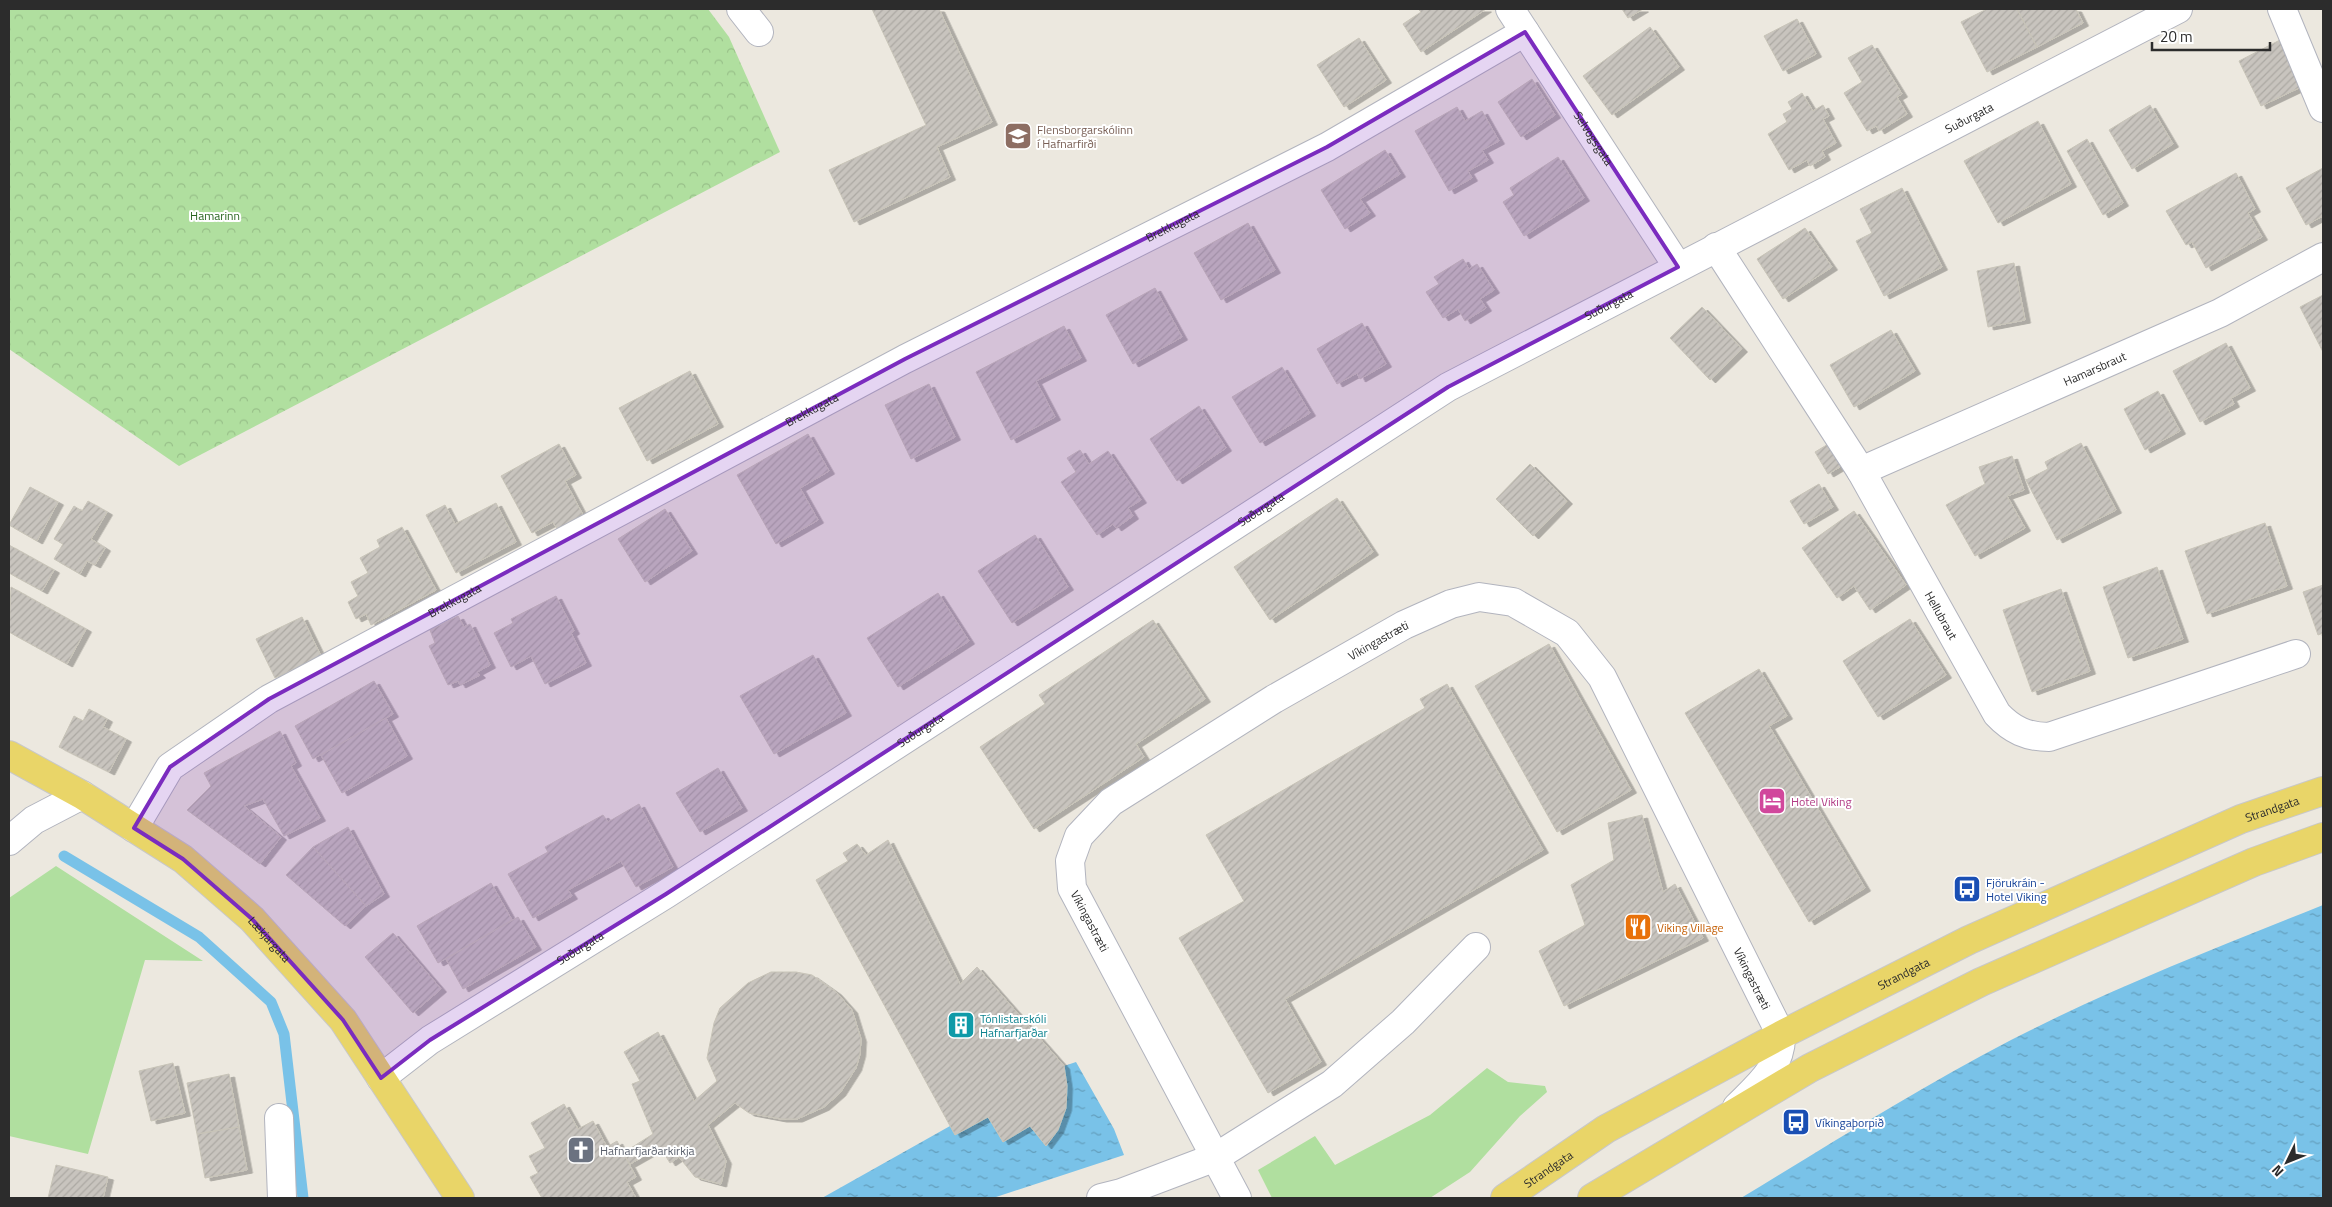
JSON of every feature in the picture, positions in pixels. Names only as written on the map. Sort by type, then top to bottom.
[{"type":"main road","name":"Lækjargata","points":[[9,755],[82,795],[183,859],[252,919],[343,1020],[460,1198]]},
{"type":"main road","name":"Strandgata","points":[[1505,1198],[1606,1129],[1782,1035],[1969,940],[2241,819],[2323,791]]},
{"type":"main road","points":[[1592,1198],[1810,1068],[1981,982],[2254,862],[2323,837]]},
{"type":"street","points":[[741,9],[759,32]]},
{"type":"street","name":"Selvogsgata","points":[[1510,9],[1678,267]]},
{"type":"street","name":"Suðurgata","points":[[382,1078],[430,1040],[666,894],[1448,387],[2178,9]]},
{"type":"street","points":[[2282,9],[2323,108]]},
{"type":"street","name":"Brekkugata","points":[[134,828],[170,767],[269,699],[905,359],[1327,147],[1525,32]]},
{"type":"street","name":"Hellubraut","points":[[1716,247],[1861,471],[1997,714],[2007,725],[2034,737],[2049,737],[2296,654]]},
{"type":"street","name":"Hamarsbraut","points":[[1861,471],[2220,313],[2323,257]]},
{"type":"street","name":"Víkingastræti","points":[[1237,1198],[1072,888],[1070,861],[1079,836],[1111,802],[1274,699],[1404,625],[1451,604],[1478,597],[1513,602],[1567,633],[1602,677],[1782,1035]]},
{"type":"street","points":[[9,841],[34,820],[82,795]]},
{"type":"street","points":[[1114,1197],[1216,1157],[1332,1084],[1403,1022],[1476,947]]},
{"type":"street","points":[[1730,1115],[1776,1064],[1782,1049],[1782,1035]]},
{"type":"street","points":[[279,1118],[282,1198]]},
{"type":"highlighted area","points":[[1525,32],[1678,267],[1448,387],[666,894],[430,1040],[381,1078],[343,1020],[252,919],[183,859],[134,828],[170,767],[269,699],[905,359],[1327,147]]},
{"type":"green space","name":"Hamarinn","points":[[9,9],[708,9],[729,37],[780,152],[179,466],[9,349]]},
{"type":"green space","points":[[56,866],[203,961],[145,960],[88,1154],[9,1136],[9,898]]},
{"type":"green space","points":[[1487,1068],[1508,1082],[1545,1086],[1547,1092],[1520,1116],[1470,1172],[1430,1198],[1272,1198],[1258,1170],[1315,1136],[1335,1165],[1430,1115]]},
{"type":"water","points":[[2323,905],[2323,1198],[1741,1198],[1909,1097],[2011,1040],[2126,986]]},
{"type":"water","points":[[1076,1062],[1114,1129],[1124,1155],[993,1198],[822,1198],[950,1126],[955,1135],[988,1117],[1003,1142],[1030,1126],[1046,1146],[1058,1127],[1065,1108],[1064,1066]]},
{"type":"building","points":[[872,9],[939,9],[992,122],[937,147],[950,177],[854,222],[829,170],[926,125]]},
{"type":"building","points":[[1418,9],[1486,9],[1421,52],[1403,24],[1421,12]]},
{"type":"building","points":[[1622,9],[1643,9],[1628,18]]},
{"type":"building","points":[[1987,9],[2017,9],[2037,47],[1987,72],[1961,22]]},
{"type":"building","points":[[2017,9],[2076,9],[2083,23],[2037,47]]},
{"type":"building","points":[[1797,19],[1816,54],[1783,71],[1764,36]]},
{"type":"building","points":[[1650,27],[1679,67],[1612,115],[1583,76]]},
{"type":"building","points":[[1359,38],[1386,80],[1344,107],[1317,65]]},
{"type":"building","points":[[2280,40],[2303,86],[2261,106],[2239,61]]},
{"type":"building","points":[[1872,45],[1902,94],[1897,97],[1907,114],[1879,131],[1876,126],[1867,131],[1844,93],[1862,82],[1848,58]]},
{"type":"building","points":[[1532,79],[1555,115],[1521,137],[1498,102]]},
{"type":"building","points":[[1802,93],[1813,111],[1823,105],[1829,116],[1823,119],[1836,143],[1822,151],[1825,157],[1810,166],[1807,160],[1789,170],[1768,134],[1787,122],[1783,114],[1792,109],[1788,102]]},
{"type":"building","points":[[2150,105],[2173,144],[2132,169],[2109,130]]},
{"type":"building","points":[[1457,107],[1465,121],[1482,111],[1499,141],[1482,150],[1488,160],[1468,171],[1472,178],[1449,191],[1415,131]]},
{"type":"building","points":[[2038,121],[2071,184],[1998,223],[1964,161]]},
{"type":"building","points":[[2087,139],[2123,203],[2103,215],[2067,151]]},
{"type":"building","points":[[1385,150],[1400,174],[1360,199],[1370,213],[1345,229],[1321,190]]},
{"type":"building","points":[[1558,157],[1584,198],[1524,236],[1503,202],[1514,195],[1510,188]]},
{"type":"building","points":[[2323,168],[2323,216],[2306,225],[2286,188]]},
{"type":"building","points":[[2236,173],[2255,209],[2248,213],[2262,237],[2206,268],[2192,242],[2186,245],[2166,211]]},
{"type":"building","points":[[1902,188],[1942,267],[1884,296],[1856,241],[1872,233],[1860,209]]},
{"type":"building","points":[[1248,223],[1275,270],[1221,300],[1194,253]]},
{"type":"building","points":[[1805,228],[1832,267],[1783,299],[1757,259]]},
{"type":"building","points":[[1463,259],[1469,269],[1477,264],[1494,290],[1480,299],[1486,308],[1465,321],[1458,309],[1443,318],[1426,292],[1439,284],[1434,277]]},
{"type":"building","points":[[2014,263],[2025,320],[1988,327],[1977,271]]},
{"type":"building","points":[[1155,288],[1182,337],[1133,364],[1106,315]]},
{"type":"building","points":[[2323,295],[2323,352],[2300,307]]},
{"type":"building","points":[[1702,307],[1742,349],[1710,380],[1670,338]]},
{"type":"building","points":[[1362,323],[1386,364],[1360,379],[1357,373],[1337,384],[1317,349]]},
{"type":"building","points":[[1064,326],[1081,358],[1036,381],[1055,417],[1011,440],[976,372]]},
{"type":"building","points":[[1891,330],[1915,371],[1854,407],[1830,365]]},
{"type":"building","points":[[2226,343],[2250,388],[2231,398],[2234,404],[2200,422],[2173,371]]},
{"type":"building","points":[[1282,367],[1310,413],[1260,443],[1232,397]]},
{"type":"building","points":[[690,371],[718,424],[647,461],[619,408]]},
{"type":"building","points":[[929,384],[955,437],[911,459],[885,405]]},
{"type":"building","points":[[2158,391],[2180,431],[2145,450],[2124,409]]},
{"type":"building","points":[[1199,406],[1226,448],[1177,481],[1150,439]]},
{"type":"building","points":[[808,434],[829,471],[800,488],[818,520],[776,544],[737,475]]},
{"type":"building","points":[[1830,443],[1843,465],[1828,474],[1815,452]]},
{"type":"building","points":[[2081,443],[2116,510],[2057,540],[2026,480],[2048,469],[2045,462]]},
{"type":"building","points":[[559,444],[576,475],[565,481],[583,515],[557,529],[553,522],[532,533],[501,476]]},
{"type":"building","points":[[1080,450],[1089,464],[1108,451],[1141,500],[1128,508],[1133,516],[1116,528],[1113,524],[1097,535],[1061,482],[1076,472],[1067,458]]},
{"type":"building","points":[[2012,456],[2024,490],[2007,496],[2025,528],[1975,556],[1946,505],[1985,484],[1979,467]]},
{"type":"building","points":[[1530,464],[1567,501],[1533,536],[1496,499]]},
{"type":"building","points":[[1819,484],[1833,507],[1804,524],[1790,501]]},
{"type":"building","points":[[30,487],[58,502],[37,541],[9,525]]},
{"type":"building","points":[[1337,498],[1373,552],[1270,620],[1234,567]]},
{"type":"building","points":[[88,501],[107,512],[91,539],[105,548],[95,565],[87,561],[80,574],[54,559],[63,544],[54,539],[74,506],[82,511]]},
{"type":"building","points":[[496,503],[516,542],[456,573],[426,515],[445,505],[455,524]]},
{"type":"building","points":[[665,509],[692,551],[645,582],[618,539]]},
{"type":"building","points":[[1854,511],[1906,585],[1870,610],[1854,586],[1837,598],[1802,548]]},
{"type":"building","points":[[2265,523],[2287,586],[2207,614],[2185,551]]},
{"type":"building","points":[[402,527],[436,590],[371,625],[366,614],[356,619],[348,602],[358,596],[351,582],[368,573],[360,558],[380,547],[377,540]]},
{"type":"building","points":[[1035,535],[1068,587],[1012,623],[978,571]]},
{"type":"building","points":[[9,545],[54,570],[42,591],[9,573]]},
{"type":"building","points":[[2157,567],[2183,639],[2128,658],[2103,587]]},
{"type":"building","points":[[2323,585],[2323,633],[2318,635],[2303,592]]},
{"type":"building","points":[[11,587],[86,629],[67,664],[9,632]]},
{"type":"building","points":[[2061,589],[2090,671],[2032,692],[2003,610]]},
{"type":"building","points":[[938,593],[969,641],[898,687],[867,638]]},
{"type":"building","points":[[556,596],[574,631],[571,633],[586,663],[545,684],[531,656],[511,667],[494,633],[513,623],[511,619]]},
{"type":"building","points":[[458,616],[464,627],[470,624],[490,665],[477,672],[480,675],[460,685],[458,681],[448,685],[429,646],[435,643],[430,630]]},
{"type":"building","points":[[302,617],[321,656],[275,678],[256,639]]},
{"type":"building","points":[[1910,619],[1946,675],[1878,717],[1843,661]]},
{"type":"building","points":[[1153,620],[1205,699],[1136,744],[1144,757],[1034,829],[980,747],[1045,704],[1039,695]]},
{"type":"building","points":[[1549,644],[1631,790],[1557,832],[1475,686]]},
{"type":"building","points":[[813,655],[846,713],[774,754],[740,696]]},
{"type":"building","points":[[1759,669],[1787,716],[1769,726],[1865,888],[1809,922],[1685,713]]},
{"type":"building","points":[[374,681],[393,714],[313,759],[295,726]]},
{"type":"building","points":[[1447,684],[1543,850],[1285,999],[1321,1062],[1268,1093],[1179,938],[1244,901],[1206,835],[1425,708],[1420,699]]},
{"type":"building","points":[[89,709],[107,719],[103,727],[126,739],[109,772],[59,747],[74,716],[83,721]]},
{"type":"building","points":[[386,718],[407,756],[342,793],[321,755]]},
{"type":"building","points":[[280,731],[296,763],[291,766],[320,818],[284,836],[263,799],[244,806],[281,837],[260,864],[187,810],[211,786],[204,773]]},
{"type":"building","points":[[718,768],[742,808],[700,832],[676,793]]},
{"type":"building","points":[[639,804],[673,867],[636,887],[621,861],[568,890],[572,896],[533,918],[508,874],[548,852],[545,847],[603,815],[608,822]]},
{"type":"building","points":[[1642,815],[1663,892],[1675,884],[1703,938],[1564,1006],[1539,951],[1585,925],[1571,885],[1614,860],[1608,823]]},
{"type":"building","points":[[348,827],[384,894],[366,906],[313,847]]},
{"type":"building","name":"Tónlistarskóli Hafnarfjarðar","points":[[888,840],[960,984],[977,967],[1064,1066],[1067,1086],[1066,1108],[1058,1130],[1046,1146],[1030,1126],[1003,1142],[988,1117],[955,1135],[816,880],[848,861],[843,853],[857,844],[866,855]]},
{"type":"building","points":[[313,847],[366,906],[345,926],[286,875]]},
{"type":"building","points":[[491,883],[512,920],[438,963],[417,926]]},
{"type":"building","points":[[518,917],[536,947],[463,989],[446,959]]},
{"type":"building","points":[[393,933],[441,989],[413,1013],[365,957]]},
{"type":"building","points":[[771,972],[796,972],[812,975],[836,992],[852,1010],[861,1039],[860,1054],[856,1068],[840,1093],[824,1107],[797,1119],[781,1119],[749,1113],[735,1103],[708,1125],[726,1161],[721,1184],[695,1177],[679,1157],[670,1163],[660,1147],[630,1164],[623,1153],[653,1134],[632,1084],[640,1081],[624,1052],[658,1032],[694,1101],[717,1081],[707,1058],[714,1023],[720,1008],[748,983]]},
{"type":"building","points":[[173,1063],[185,1113],[151,1121],[139,1071]]},
{"type":"building","points":[[229,1074],[239,1127],[197,1134],[187,1083]]},
{"type":"building","name":"Hafnarfjarðarkirkja","points":[[564,1104],[578,1129],[593,1121],[607,1147],[617,1141],[636,1177],[627,1182],[636,1198],[542,1198],[530,1177],[538,1173],[529,1156],[545,1148],[531,1123]]},
{"type":"building","points":[[239,1127],[247,1170],[205,1178],[197,1134]]},
{"type":"building","points":[[56,1165],[108,1177],[103,1198],[48,1198]]},
{"type":"waterway","points":[[64,856],[199,937],[271,1002],[284,1034],[303,1198]]},
{"type":"place","name":"Flensborgarskólinn í Hafnarfirði","points":[[1018,136]]},
{"type":"place","name":"Hotel Viking","points":[[1772,801]]},
{"type":"place","name":"Fjörukráin - Hotel Viking","points":[[1967,889]]},
{"type":"place","name":"Viking Village","points":[[1638,927]]},
{"type":"place","name":"Tónlistarskóli Hafnarfjarðar","points":[[961,1025]]},
{"type":"place","name":"Víkingaþorpið","points":[[1796,1122]]},
{"type":"place","name":"Hafnarfjarðarkirkja","points":[[581,1150]]}]
